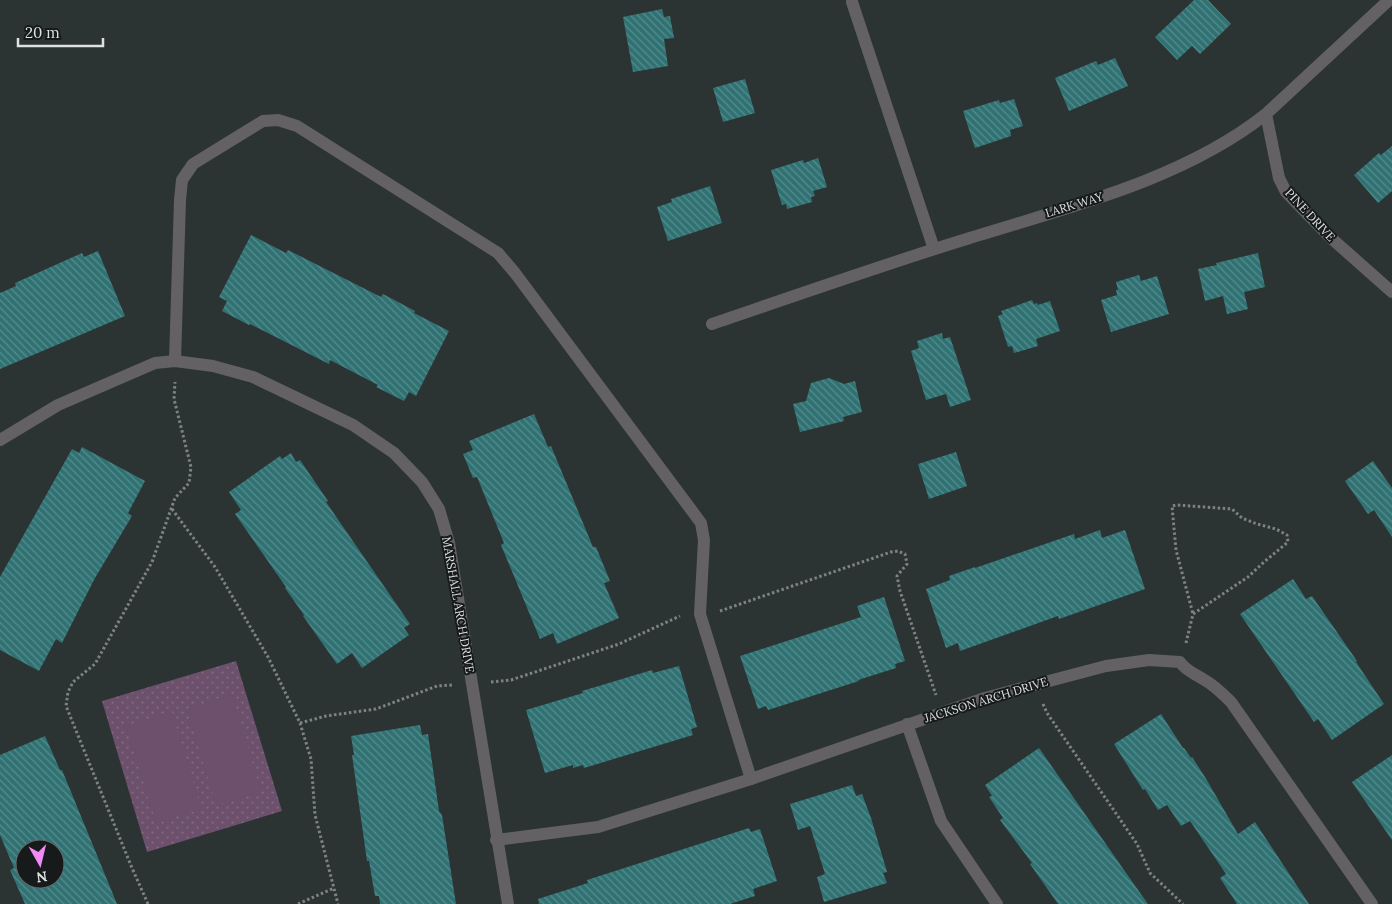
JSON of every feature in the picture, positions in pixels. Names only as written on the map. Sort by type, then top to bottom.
[{"type":"street","name":"LARK WAY","points":[[712,324],[934,248],[1110,194],[1163,174],[1250,127],[1390,0]]},
{"type":"street","points":[[852,2],[934,248]]},
{"type":"street","name":"PINE DRIVE","points":[[1266,114],[1279,178],[1286,192],[1330,238],[1392,292]]},
{"type":"street","points":[[175,362],[182,180],[193,164],[263,121],[278,120],[298,126],[498,254],[515,273],[701,523],[704,540],[700,614],[751,779]]},
{"type":"street","name":"MARSHALL ARCH DRIVE","points":[[0,440],[58,406],[155,363],[175,362],[213,366],[253,377],[353,425],[394,453],[422,482],[439,509],[449,543],[496,840],[508,904]]},
{"type":"street","name":"JACKSON ARCH DRIVE","points":[[496,840],[598,827],[751,779],[985,698],[1106,666],[1148,660],[1180,662]]},
{"type":"street","points":[[1180,662],[1186,670],[1218,688],[1231,702],[1372,904]]},
{"type":"street","points":[[907,724],[941,821],[997,904]]},
{"type":"path","points":[[148,904],[66,706],[68,692],[73,682],[95,664],[152,562],[175,498],[189,483],[191,474],[174,399],[175,362]]},
{"type":"path","points":[[1180,662],[1189,635],[1193,614],[1176,550],[1172,506],[1232,510],[1242,518],[1276,529],[1287,535],[1288,542],[1248,578],[1193,614]]},
{"type":"path","points":[[172,509],[215,566],[268,657],[300,723],[311,759],[315,815],[338,904]]},
{"type":"path","points":[[300,723],[326,716],[376,710],[437,686],[511,680],[619,644],[687,613],[700,614],[720,611],[898,551],[905,554],[907,564],[898,576],[900,591],[942,712]]},
{"type":"path","points":[[1034,685],[1047,713],[1137,844],[1150,873],[1183,904]]},
{"type":"path","points":[[298,904],[334,888]]},
{"type":"shaded area","points":[[236,661],[282,811],[147,852],[102,701]]},
{"type":"shaded area","points":[[232,695],[261,792],[216,805],[187,709]]},
{"type":"shaded area","points":[[172,712],[201,809],[156,822],[126,726]]},
{"type":"building","points":[[1194,0],[1208,0],[1231,24],[1200,54],[1192,46],[1177,60],[1155,37]]},
{"type":"building","points":[[662,9],[664,17],[670,16],[674,38],[664,39],[668,66],[633,72],[623,17]]},
{"type":"building","points":[[1115,58],[1128,86],[1069,111],[1055,78],[1096,61],[1098,65]]},
{"type":"building","points":[[745,79],[755,113],[723,122],[713,88]]},
{"type":"building","points":[[1014,99],[1023,126],[1010,130],[1011,136],[975,148],[963,111],[999,100],[1000,103]]},
{"type":"building","points":[[1392,146],[1392,191],[1378,203],[1354,175],[1379,153],[1381,155]]},
{"type":"building","points":[[818,158],[827,187],[813,191],[815,196],[811,197],[812,202],[787,209],[786,204],[782,205],[771,170],[803,160],[804,163]]},
{"type":"building","points":[[710,186],[722,223],[668,241],[657,207],[672,202],[671,199]]},
{"type":"building","points":[[251,235],[286,253],[288,250],[381,297],[383,294],[449,331],[416,396],[409,392],[404,401],[330,360],[329,364],[222,311],[227,301],[219,297]]},
{"type":"building","points":[[98,251],[125,316],[0,369],[0,293],[16,286],[15,283],[82,253],[84,257]]},
{"type":"building","points":[[1258,253],[1265,287],[1244,292],[1248,309],[1227,314],[1223,296],[1205,301],[1198,269]]},
{"type":"building","points":[[1139,275],[1141,281],[1157,276],[1169,314],[1111,332],[1101,300],[1117,295],[1116,282]]},
{"type":"building","points":[[1032,300],[1034,304],[1037,303],[1038,305],[1050,301],[1060,331],[1036,339],[1038,346],[1014,353],[1012,346],[1008,347],[998,316],[1003,314],[1001,311]]},
{"type":"building","points":[[942,333],[943,339],[950,337],[971,400],[950,407],[946,394],[926,400],[911,351],[919,348],[917,341]]},
{"type":"building","points":[[829,378],[844,384],[855,381],[862,412],[843,417],[844,421],[800,432],[793,404],[806,401],[811,383]]},
{"type":"building","points":[[534,414],[548,447],[551,446],[593,547],[596,547],[610,581],[604,583],[619,618],[557,644],[553,633],[540,639],[501,545],[504,543],[477,477],[473,478],[463,454],[473,450],[469,441]]},
{"type":"building","points":[[82,447],[145,481],[128,513],[132,516],[95,578],[62,643],[56,639],[39,671],[0,650],[0,577],[72,449],[79,453]]},
{"type":"building","points":[[956,452],[967,486],[929,499],[918,464]]},
{"type":"building","points":[[291,453],[296,462],[300,460],[328,501],[326,502],[410,624],[404,628],[409,635],[362,668],[352,653],[337,664],[235,514],[241,510],[229,492],[280,456],[282,459]]},
{"type":"building","points":[[1373,461],[1392,488],[1392,537],[1374,510],[1368,514],[1345,481]]},
{"type":"building","points":[[1100,530],[1102,538],[1125,530],[1145,589],[1059,619],[1058,616],[960,651],[958,643],[946,648],[926,589],[950,580],[949,576],[975,567],[1074,534],[1075,539]]},
{"type":"building","points":[[1293,579],[1306,599],[1312,596],[1384,704],[1332,740],[1318,719],[1314,722],[1240,614]]},
{"type":"building","points":[[884,597],[905,661],[895,664],[896,668],[859,681],[768,710],[766,706],[758,709],[740,656],[861,617],[857,606]]},
{"type":"building","points":[[679,666],[697,727],[691,729],[693,735],[584,768],[583,765],[573,768],[573,765],[545,773],[526,710],[652,670],[653,673]]},
{"type":"building","points":[[1161,714],[1205,777],[1238,834],[1255,822],[1309,904],[1237,904],[1220,878],[1226,874],[1190,821],[1181,826],[1167,805],[1158,810],[1114,744]]},
{"type":"building","points":[[420,725],[422,735],[428,734],[439,811],[442,815],[456,904],[380,904],[379,896],[375,896],[369,861],[367,861],[351,736]]},
{"type":"building","points":[[45,736],[60,770],[62,770],[117,904],[25,904],[18,889],[65,889],[65,839],[15,839],[15,881],[10,870],[14,868],[0,835],[0,755]]},
{"type":"building","points":[[1039,748],[1148,904],[1058,904],[1030,864],[1032,863],[1000,820],[1003,818],[989,797],[992,796],[985,785]]},
{"type":"building","points":[[1392,755],[1392,840],[1352,782]]},
{"type":"building","points":[[852,785],[856,796],[862,794],[871,818],[887,872],[883,873],[887,883],[824,902],[817,877],[825,874],[810,826],[798,830],[790,804]]},
{"type":"building","points":[[749,828],[751,832],[760,829],[777,881],[753,889],[755,896],[730,904],[539,904],[538,899],[588,883],[587,880]]}]
